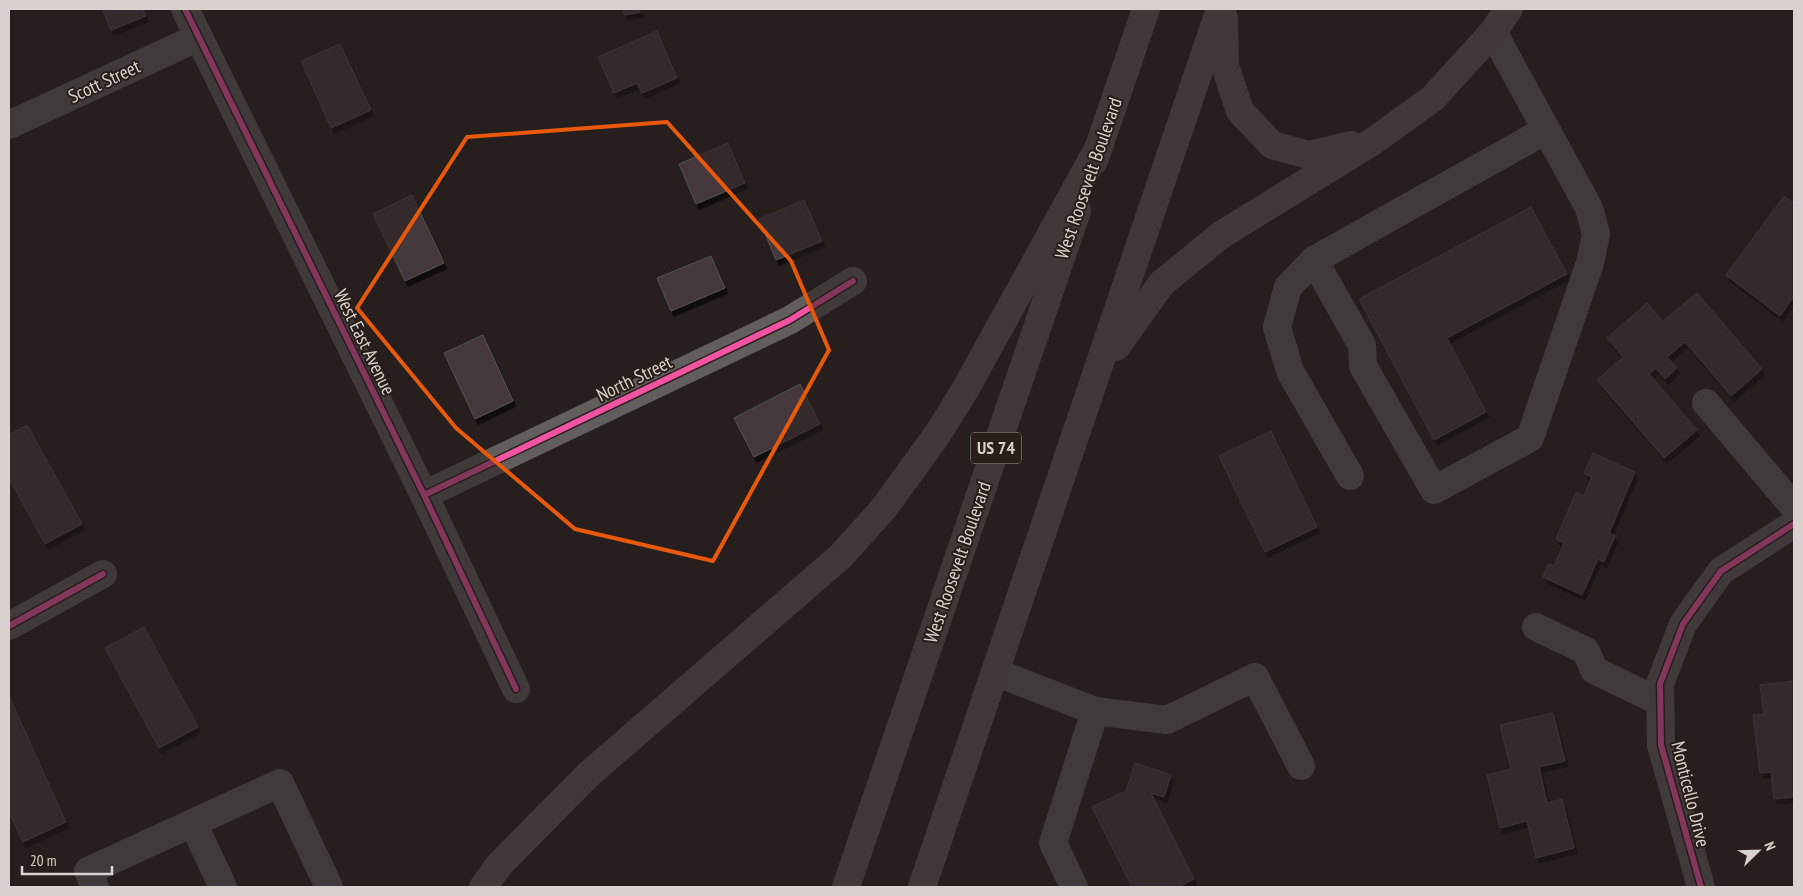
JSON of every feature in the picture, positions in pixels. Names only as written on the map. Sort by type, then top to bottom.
[{"type":"highway","name":"West Roosevelt Boulevard","points":[[846,887],[1146,9]]},
{"type":"highway","points":[[922,887],[1100,369],[1220,9]]},
{"type":"highway","points":[[1224,9],[1225,66],[1240,111],[1272,145],[1309,155],[1375,140]]},
{"type":"highway","points":[[1100,369],[1162,283],[1221,236],[1375,140],[1433,98],[1493,32],[1509,9]]},
{"type":"highway","points":[[483,887],[499,865],[533,828],[588,774],[841,556],[884,508],[939,432],[965,390],[1100,145]]},
{"type":"street","name":"West East Avenue","points":[[185,9],[424,495],[516,689]]},
{"type":"street","points":[[1314,260],[1362,345],[1363,366],[1434,490],[1530,438],[1590,263],[1596,234],[1589,208],[1493,32]]},
{"type":"street","name":"Scott Street","points":[[9,125],[199,37]]},
{"type":"street","points":[[1350,476],[1290,371],[1277,327],[1288,287],[1314,260],[1546,130]]},
{"type":"street","name":"North Street","points":[[424,495],[790,320],[853,281]]},
{"type":"street","points":[[1706,403],[1794,507]]},
{"type":"street","name":"Monticello Drive","points":[[1701,887],[1661,744],[1660,684],[1684,624],[1721,571],[1794,524]]},
{"type":"street","points":[[9,626],[103,574]]},
{"type":"street","points":[[1536,627],[1586,651],[1594,670],[1660,702]]},
{"type":"street","points":[[995,672],[1095,711],[1167,720],[1255,677],[1301,766]]},
{"type":"street","points":[[1074,887],[1053,843],[1095,711]]},
{"type":"street","points":[[85,882],[193,823],[280,783],[329,887]]},
{"type":"street","points":[[193,823],[223,887]]},
{"type":"highlighted area","points":[[667,122],[791,261],[829,350],[713,561],[575,529],[456,428],[357,308],[467,137]]},
{"type":"building","points":[[102,9],[143,9],[146,16],[111,30]]},
{"type":"building","points":[[623,9],[639,9],[640,12],[624,15]]},
{"type":"building","points":[[657,31],[677,78],[642,93],[637,83],[614,93],[598,57]]},
{"type":"building","points":[[340,44],[371,110],[331,128],[301,61]]},
{"type":"building","points":[[728,143],[745,183],[696,204],[679,164]]},
{"type":"building","points":[[412,195],[444,263],[405,281],[373,214]]},
{"type":"building","points":[[1784,196],[1793,203],[1794,200],[1794,296],[1780,316],[1726,275]]},
{"type":"building","points":[[804,200],[822,241],[776,260],[759,219]]},
{"type":"building","points":[[1531,207],[1567,274],[1447,338],[1486,412],[1434,440],[1359,299]]},
{"type":"building","points":[[711,256],[725,288],[671,311],[657,278]]},
{"type":"building","points":[[1697,293],[1762,369],[1731,396],[1685,342],[1667,357],[1677,368],[1665,379],[1656,368],[1649,374],[1697,430],[1664,458],[1597,380],[1623,357],[1607,338],[1647,303],[1663,321]]},
{"type":"building","points":[[483,335],[513,401],[475,419],[444,353]]},
{"type":"building","points":[[800,384],[820,424],[754,457],[734,418]]},
{"type":"building","points":[[27,425],[82,524],[45,544],[9,478],[9,435]]},
{"type":"building","points":[[1271,431],[1317,527],[1265,552],[1219,456]]},
{"type":"building","points":[[1593,453],[1635,472],[1609,533],[1615,536],[1604,562],[1598,559],[1582,595],[1543,577],[1548,564],[1554,566],[1564,543],[1556,539],[1576,492],[1584,496],[1592,477],[1584,473]]},
{"type":"building","points":[[144,627],[198,727],[159,748],[105,648]]},
{"type":"building","points":[[1794,681],[1794,797],[1774,799],[1771,772],[1760,773],[1753,715],[1764,714],[1760,685]]},
{"type":"building","points":[[9,696],[66,822],[23,842],[9,812]]},
{"type":"building","points":[[1553,713],[1565,761],[1539,767],[1547,803],[1562,799],[1574,848],[1536,858],[1527,821],[1500,828],[1487,775],[1511,769],[1500,725]]},
{"type":"building","points":[[1135,763],[1171,775],[1164,797],[1151,793],[1194,879],[1178,887],[1132,887],[1092,807],[1126,791]]},
{"type":"cycle path","points":[[185,9],[424,495],[516,689]]},
{"type":"cycle path","points":[[424,495],[790,320],[853,281]]},
{"type":"cycle path","points":[[1701,887],[1661,745],[1660,684],[1683,624],[1721,571],[1794,524]]},
{"type":"cycle path","points":[[9,626],[103,574]]}]
